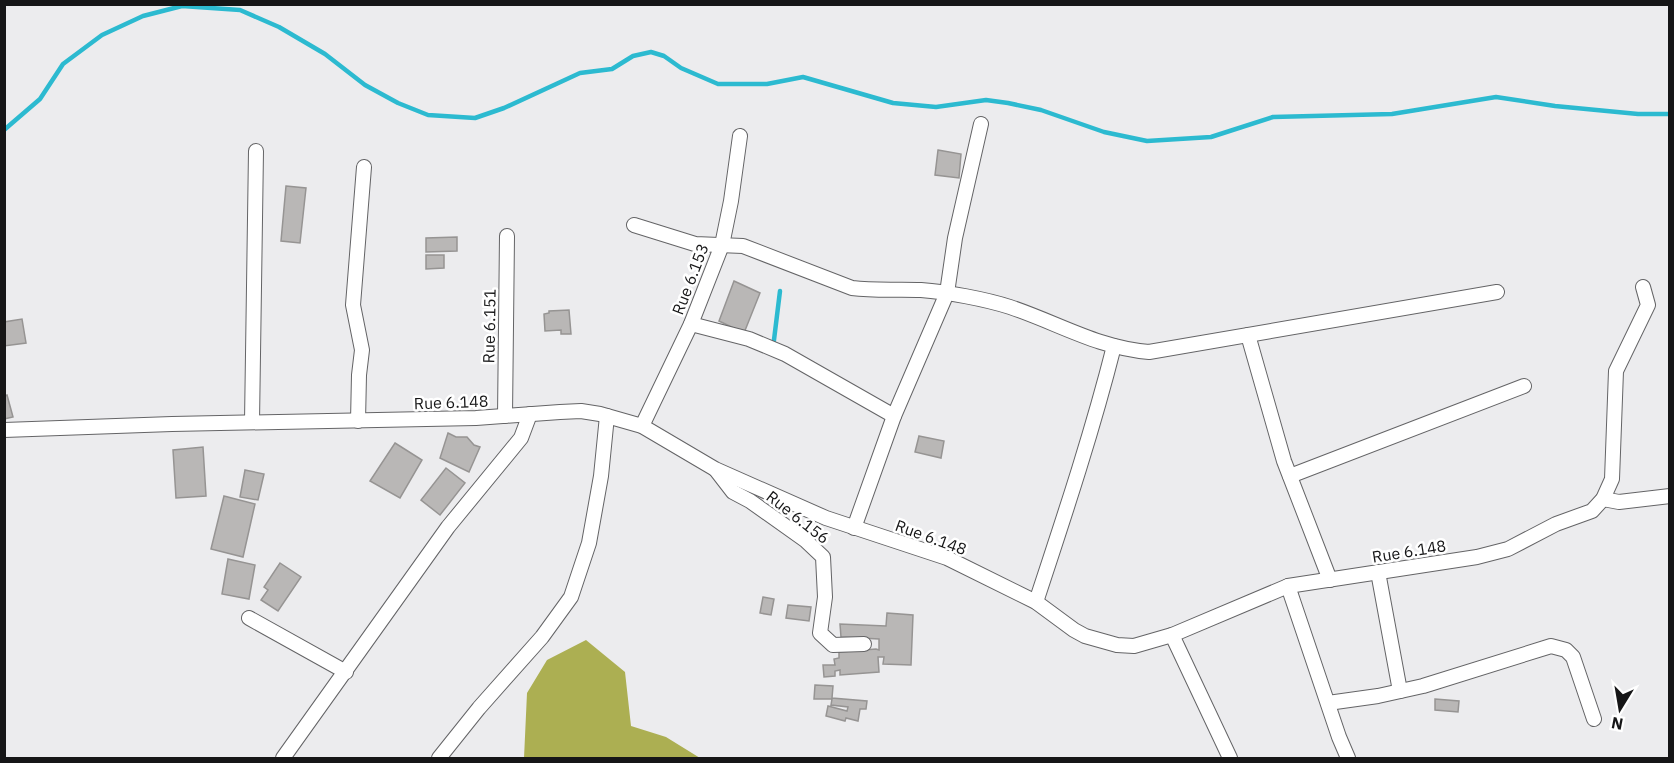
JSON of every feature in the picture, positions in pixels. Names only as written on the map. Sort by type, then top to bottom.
[{"type":"street","points":[[854,528],[894,416],[947,293],[956,238],[981,124]]},
{"type":"street","name":"Rue 6.153","points":[[642,426],[691,324],[722,244],[731,201],[740,135]]},
{"type":"street","points":[[252,422],[256,151]]},
{"type":"street","points":[[358,421],[362,350],[353,305],[364,166]]},
{"type":"street","points":[[634,225],[695,244],[743,246],[757,250],[852,288],[947,293],[1010,307],[1074,334],[1127,350],[1149,352],[1497,291]]},
{"type":"street","name":"Rue 6.151","points":[[505,416],[507,236]]},
{"type":"street","points":[[1643,287],[1648,305],[1616,371],[1612,479],[1603,498],[1619,502],[1670,496]]},
{"type":"street","points":[[691,324],[749,339],[785,354],[894,416]]},
{"type":"street","points":[[1248,335],[1290,476],[1330,580]]},
{"type":"street","points":[[1036,602],[1083,458],[1114,346]]},
{"type":"street","points":[[1290,476],[1524,386]]},
{"type":"street","name":"Rue 6.148","points":[[4,430],[358,421],[580,411],[607,416],[642,426],[715,469],[854,528],[947,558],[1036,602],[1085,636],[1117,645],[1134,646],[1172,635],[1288,586],[1477,557],[1508,549],[1556,524],[1592,511],[1603,498]]},
{"type":"street","points":[[284,759],[448,527],[521,438],[530,414]]},
{"type":"street","points":[[439,759],[479,708],[542,637],[571,597],[589,543],[601,476],[607,416]]},
{"type":"street","name":"Rue 6.156","points":[[715,469],[733,492],[750,501],[805,540],[823,557],[825,597],[820,633],[833,645],[864,644]]},
{"type":"street","points":[[1378,572],[1400,691]]},
{"type":"street","points":[[1288,586],[1348,759]]},
{"type":"street","points":[[249,618],[346,672]]},
{"type":"street","points":[[1172,635],[1230,759]]},
{"type":"street","points":[[1328,703],[1423,686],[1551,646],[1566,650],[1573,657],[1594,719]]},
{"type":"shaded area","points":[[586,640],[625,672],[631,726],[666,737],[700,758],[524,758],[527,693],[547,660]]},
{"type":"building","points":[[938,150],[961,154],[959,178],[935,175]]},
{"type":"building","points":[[286,186],[306,188],[300,243],[281,241]]},
{"type":"building","points":[[457,237],[457,251],[426,252],[426,238]]},
{"type":"building","points":[[426,255],[444,255],[444,268],[426,269]]},
{"type":"building","points":[[734,281],[760,293],[744,333],[719,321]]},
{"type":"building","points":[[569,310],[571,334],[561,334],[561,330],[545,331],[544,314],[549,311]]},
{"type":"building","points":[[22,319],[26,343],[4,346],[4,322]]},
{"type":"building","points":[[7,395],[13,417],[4,419],[4,396]]},
{"type":"building","points":[[448,433],[456,437],[467,437],[474,445],[480,447],[469,472],[440,458]]},
{"type":"building","points":[[919,436],[944,441],[941,458],[915,452]]},
{"type":"building","points":[[395,443],[422,460],[400,498],[370,481]]},
{"type":"building","points":[[203,447],[206,496],[176,498],[173,450]]},
{"type":"building","points":[[446,468],[465,483],[440,515],[421,500]]},
{"type":"building","points":[[245,470],[264,474],[258,500],[240,497]]},
{"type":"building","points":[[224,496],[255,504],[243,557],[211,549]]},
{"type":"building","points":[[228,559],[255,565],[249,599],[222,594]]},
{"type":"building","points":[[280,563],[301,577],[278,611],[261,600],[268,590],[264,587]]},
{"type":"building","points":[[763,597],[774,599],[771,615],[760,613]]},
{"type":"building","points":[[788,605],[811,607],[809,621],[786,618]]},
{"type":"building","points":[[887,613],[913,615],[911,665],[883,664],[884,657],[878,657],[879,672],[840,675],[840,670],[835,671],[835,676],[824,677],[823,665],[835,665],[834,659],[839,658],[839,652],[879,650],[879,639],[841,637],[840,624],[886,626]]},
{"type":"building","points":[[815,685],[833,686],[832,698],[867,701],[866,709],[860,709],[858,721],[846,718],[845,721],[826,716],[828,706],[847,711],[848,707],[831,705],[832,699],[814,699]]},
{"type":"building","points":[[1435,699],[1459,701],[1458,712],[1435,710]]},
{"type":"waterway","points":[[4,130],[40,99],[63,64],[102,35],[143,16],[182,6],[240,10],[279,27],[325,54],[365,85],[398,103],[428,115],[475,118],[504,108],[580,73],[612,69],[633,56],[651,52],[664,56],[681,68],[718,84],[767,84],[803,77],[893,103],[936,107],[986,100],[1041,110],[1104,132],[1147,141],[1211,137],[1273,117],[1392,114],[1496,97],[1555,106],[1638,114],[1670,114]]},
{"type":"waterway","points":[[773,348],[780,291]]}]
